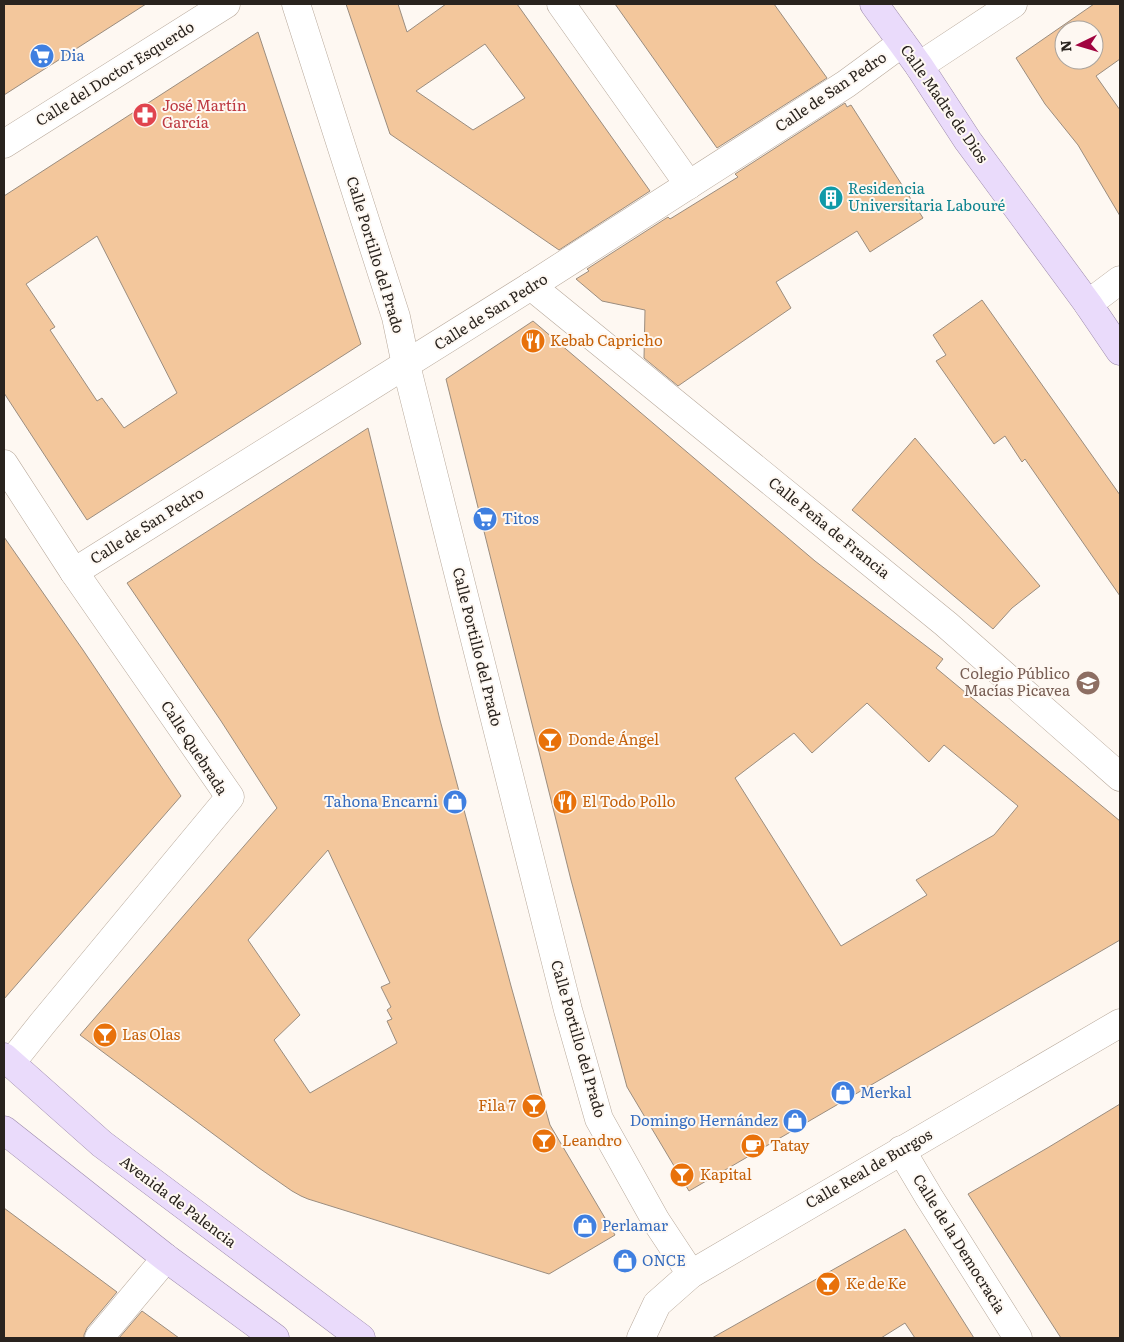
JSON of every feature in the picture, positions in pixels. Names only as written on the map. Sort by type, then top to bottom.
[{"type":"main road","name":"Calle Madre de Dios","points":[[874,4],[919,66],[968,141],[1120,350]]},
{"type":"main road","name":"Avenida de Palencia","points":[[8,1060],[102,1144],[360,1338]]},
{"type":"main road","points":[[4,1130],[166,1258],[275,1338]]},
{"type":"street","name":"Calle del Doctor Esquerdo","points":[[4,144],[226,4]]},
{"type":"street","name":"Calle Portillo del Prado","points":[[296,4],[396,317],[406,365],[568,1010],[598,1119],[656,1221],[691,1274]]},
{"type":"street","points":[[561,4],[689,185]]},
{"type":"street","points":[[919,66],[1012,4]]},
{"type":"street","name":"Calle de San Pedro","points":[[74,572],[531,286],[846,84],[902,43]]},
{"type":"street","points":[[1088,304],[1120,280]]},
{"type":"street","name":"Calle Peña de Francia","points":[[531,286],[946,624],[1120,777]]},
{"type":"street","name":"Calle Quebrada","points":[[4,464],[74,572],[230,797],[42,1024],[8,1060]]},
{"type":"street","name":"Calle Real de Burgos","points":[[641,1338],[657,1304],[691,1274],[1120,1023]]},
{"type":"street","name":"Calle de la Democracia","points":[[901,1150],[1018,1338]]},
{"type":"street","points":[[99,1338],[166,1258]]},
{"type":"building","points":[[4,4],[146,4],[4,95]]},
{"type":"building","points":[[346,4],[398,4],[407,32],[446,4],[517,4],[650,191],[559,250],[390,134]],"holes":[[[485,44],[525,98],[473,130],[416,91]]]},
{"type":"building","points":[[615,4],[774,4],[827,78],[717,148]]},
{"type":"building","points":[[1094,4],[1120,4],[1120,59],[1096,76],[1120,110],[1120,216],[1078,145],[1045,104],[1016,58],[1054,32],[1054,70],[1104,70],[1104,20],[1071,20]]},
{"type":"building","points":[[258,32],[361,344],[87,520],[4,393],[4,196]],"holes":[[[97,236],[177,393],[124,428],[102,398],[97,401],[50,330],[55,327],[26,284]]]},
{"type":"building","points":[[845,103],[847,107],[851,105],[923,218],[870,252],[857,231],[776,282],[791,308],[678,386],[644,358],[645,310],[602,301],[576,279],[589,271],[587,269],[668,217],[670,219],[738,177],[735,174]]},
{"type":"building","points":[[982,300],[1120,495],[1120,596],[1025,459],[1022,462],[1005,436],[994,444],[936,361],[946,355],[933,335]]},
{"type":"building","points":[[533,321],[815,561],[943,659],[936,668],[1120,821],[1120,940],[689,1191],[627,1087],[571,880],[446,379]],"holes":[[[867,703],[929,762],[944,745],[1018,806],[994,835],[916,880],[927,895],[841,946],[735,778],[794,733],[812,753]]]},
{"type":"building","points":[[368,428],[440,720],[550,1125],[615,1235],[549,1274],[308,1199],[292,1191],[259,1168],[80,1035],[277,808],[221,721],[127,583]],"holes":[[[328,850],[390,983],[381,987],[391,1007],[387,1010],[392,1019],[387,1021],[397,1043],[310,1093],[274,1040],[300,1015],[248,940]]]},
{"type":"building","points":[[915,438],[1040,586],[1012,608],[993,629],[852,510]]},
{"type":"building","points":[[4,537],[181,796],[4,999]]},
{"type":"building","points":[[1120,1104],[1120,1338],[1061,1338],[968,1194]]},
{"type":"building","points":[[4,1208],[117,1292],[87,1328],[84,1338],[4,1338]]},
{"type":"building","points":[[905,1229],[974,1338],[915,1338],[905,1323],[881,1338],[712,1338]]},
{"type":"building","points":[[142,1311],[179,1338],[119,1338]]},
{"type":"place","name":"Dia","points":[[42,56]]},
{"type":"place","name":"José Martín García","points":[[145,115]]},
{"type":"place","name":"Residencia Universitaria Labouré","points":[[831,198]]},
{"type":"place","name":"Kebab Capricho","points":[[533,341]]},
{"type":"place","name":"Titos","points":[[485,519]]},
{"type":"place","name":"Colegio Público Macías Picavea","points":[[1088,683]]},
{"type":"place","name":"Donde Ángel","points":[[550,740]]},
{"type":"place","name":"Tahona Encarni","points":[[455,802]]},
{"type":"place","name":"El Todo Pollo","points":[[565,802]]},
{"type":"place","name":"Las Olas","points":[[105,1035]]},
{"type":"place","name":"Merkal","points":[[843,1093]]},
{"type":"place","name":"Fila 7","points":[[534,1106]]},
{"type":"place","name":"Domingo Hernández","points":[[795,1121]]},
{"type":"place","name":"Leandro","points":[[544,1141]]},
{"type":"place","name":"Tatay","points":[[753,1146]]},
{"type":"place","name":"Kapital","points":[[682,1175]]},
{"type":"place","name":"Perlamar","points":[[585,1226]]},
{"type":"place","name":"ONCE","points":[[625,1261]]},
{"type":"place","name":"Ke de Ke","points":[[828,1284]]}]
